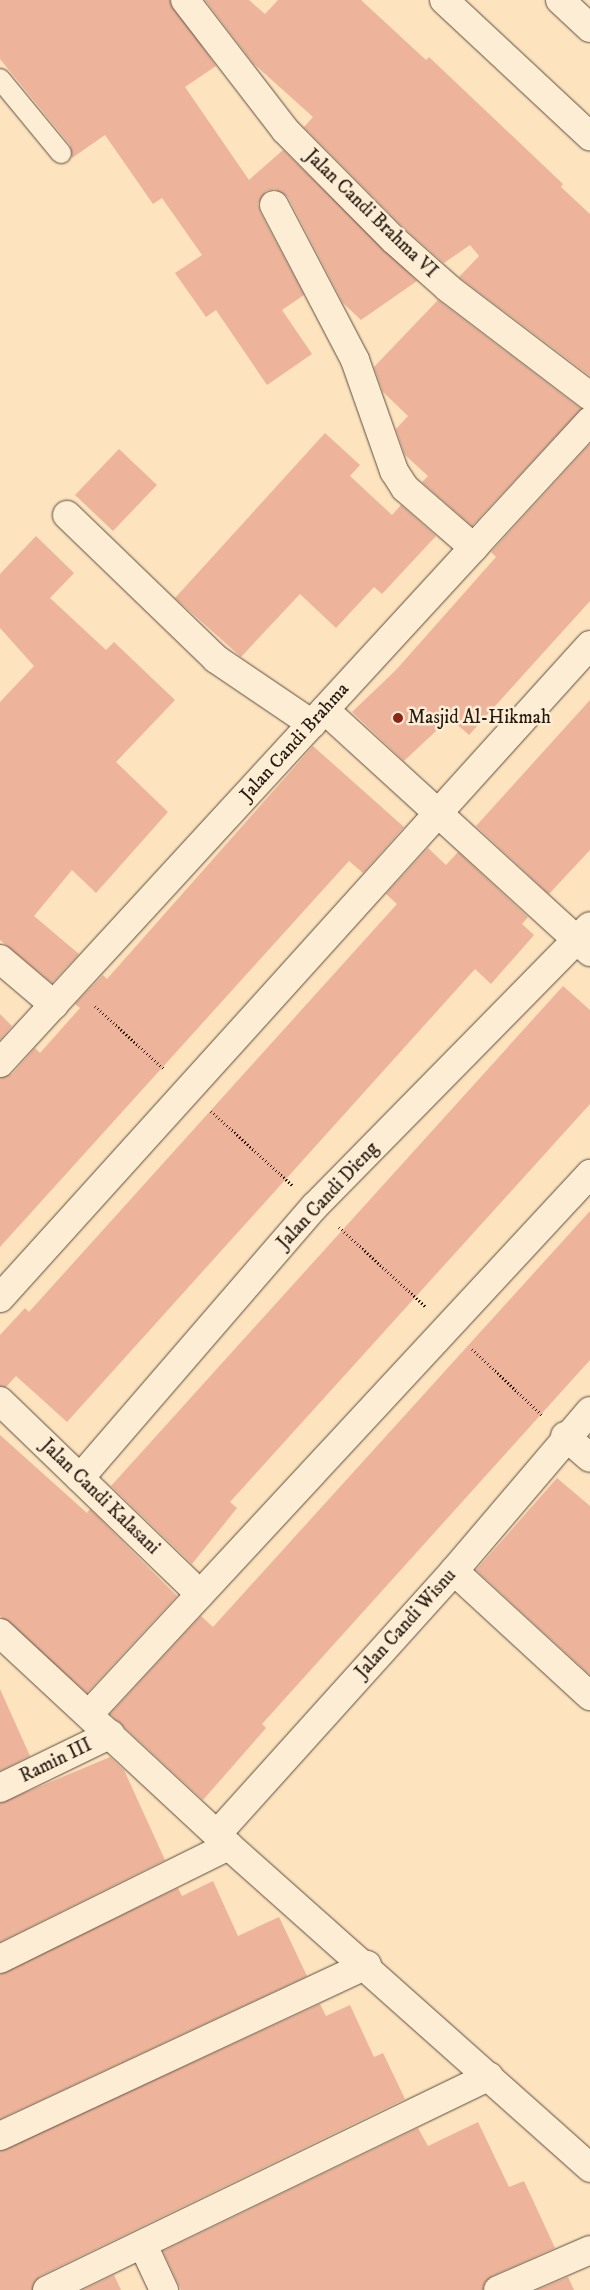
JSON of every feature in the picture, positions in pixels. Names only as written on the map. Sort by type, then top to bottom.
[{"type":"street","name":"Jalan Candi Brahma VI","points":[[185,0],[285,130],[394,240],[448,288],[590,396]]},
{"type":"street","points":[[444,0],[590,136]]},
{"type":"street","points":[[560,0],[590,28]]},
{"type":"street","points":[[274,205],[355,360],[394,471],[405,488],[474,548]]},
{"type":"street","name":"Jalan Candi Brahma","points":[[0,1063],[590,421]]},
{"type":"street","points":[[67,515],[216,659],[318,717],[438,813],[586,939]]},
{"type":"street","points":[[0,1298],[590,645]]},
{"type":"street","name":"Jalan Candi Dieng","points":[[80,1478],[315,1206],[586,939]]},
{"type":"street","points":[[0,959],[54,1004]]},
{"type":"street","points":[[89,1714],[200,1594],[585,1190]]},
{"type":"street","name":"Jalan Candi Kalasani","points":[[0,1401],[200,1594]]},
{"type":"street","name":"Jalan Candi Wisnu","points":[[223,1839],[454,1571],[565,1436],[590,1411]]},
{"type":"street","points":[[565,1436],[590,1458]]},
{"type":"street","points":[[454,1571],[590,1696]]},
{"type":"street","points":[[0,1633],[223,1839],[367,1965],[590,2168]]},
{"type":"street","name":"Ramin III","points":[[0,1788],[111,1734]]},
{"type":"street","points":[[0,1960],[223,1839]]},
{"type":"street","points":[[0,2136],[367,1965]]},
{"type":"street","points":[[47,2290],[489,2076]]},
{"type":"street","points":[[143,2245],[164,2290]]},
{"type":"street","points":[[498,2290],[590,2250]]},
{"type":"lane","points":[[0,79],[61,153]]},
{"type":"building","points":[[0,0],[170,0],[216,66],[185,87],[249,180],[283,150],[417,281],[361,320],[343,303],[288,197],[275,189],[266,191],[258,204],[260,212],[304,295],[282,310],[312,354],[267,385],[216,310],[206,317],[175,273],[202,255],[162,198],[153,204],[105,135],[72,158],[70,145],[0,59]]},
{"type":"building","points":[[205,0],[249,0],[265,14],[278,0],[361,0],[426,60],[429,57],[563,184],[561,187],[590,214],[590,376],[459,277],[479,256],[470,245],[444,263],[405,229],[304,127],[313,117],[254,64]]},
{"type":"building","points":[[438,300],[581,409],[472,526],[422,482],[428,476],[405,455],[396,429],[408,416],[383,392],[374,367]]},
{"type":"building","points":[[325,433],[360,465],[350,476],[392,515],[401,505],[436,536],[382,594],[374,587],[336,628],[300,594],[241,657],[175,598]]},
{"type":"building","points":[[590,444],[590,601],[469,735],[450,718],[404,761],[352,712],[396,670],[496,557],[491,552]]},
{"type":"building","points":[[119,449],[157,485],[113,531],[75,495]]},
{"type":"building","points":[[36,536],[74,573],[50,598],[106,650],[114,642],[175,700],[116,762],[168,812],[96,893],[72,870],[34,916],[79,954],[52,983],[0,940],[0,702],[34,666],[0,628],[0,574]]},
{"type":"building","points":[[590,700],[590,850],[549,894],[476,826]]},
{"type":"building","points":[[313,746],[404,827],[363,873],[349,861],[0,1247],[0,1078],[12,1074],[35,1048],[40,1053],[80,1008],[75,1004],[103,975],[107,979]]},
{"type":"building","points":[[428,848],[446,865],[458,852],[528,917],[522,924],[534,935],[491,984],[475,969],[67,1422],[16,1376],[6,1387],[0,1386],[0,1335],[25,1308],[29,1312],[397,904],[386,894]]},
{"type":"building","points":[[563,986],[590,1010],[590,1104],[230,1502],[237,1508],[192,1564],[111,1486]]},
{"type":"building","points":[[0,1014],[12,1026],[0,1040]]},
{"type":"building","points":[[590,1211],[590,1360],[262,1724],[266,1728],[203,1800],[110,1714],[201,1616],[213,1627]]},
{"type":"building","points":[[0,1435],[87,1513],[90,1509],[177,1596],[87,1693],[0,1616]]},
{"type":"building","points":[[557,1478],[590,1506],[590,1675],[476,1570]]},
{"type":"building","points":[[0,1689],[30,1756],[0,1771]]},
{"type":"building","points":[[110,1757],[124,1770],[165,1860],[0,1942],[0,1803]]},
{"type":"building","points":[[213,1881],[238,1936],[279,1917],[307,1976],[0,2119],[0,1974],[178,1888],[182,1896]]},
{"type":"building","points":[[320,2004],[326,2016],[350,2005],[374,2057],[383,2053],[405,2099],[40,2276],[32,2290],[0,2290],[0,2151]]},
{"type":"building","points":[[478,2122],[509,2187],[524,2181],[555,2248],[492,2276],[483,2290],[181,2290],[163,2251],[418,2128],[428,2146]]},
{"type":"building","points":[[114,2275],[121,2290],[83,2290]]},
{"type":"building","points":[[568,2277],[574,2290],[537,2290]]},
{"type":"place","name":"Masjid Al-Hikmah","points":[[398,718]]}]
